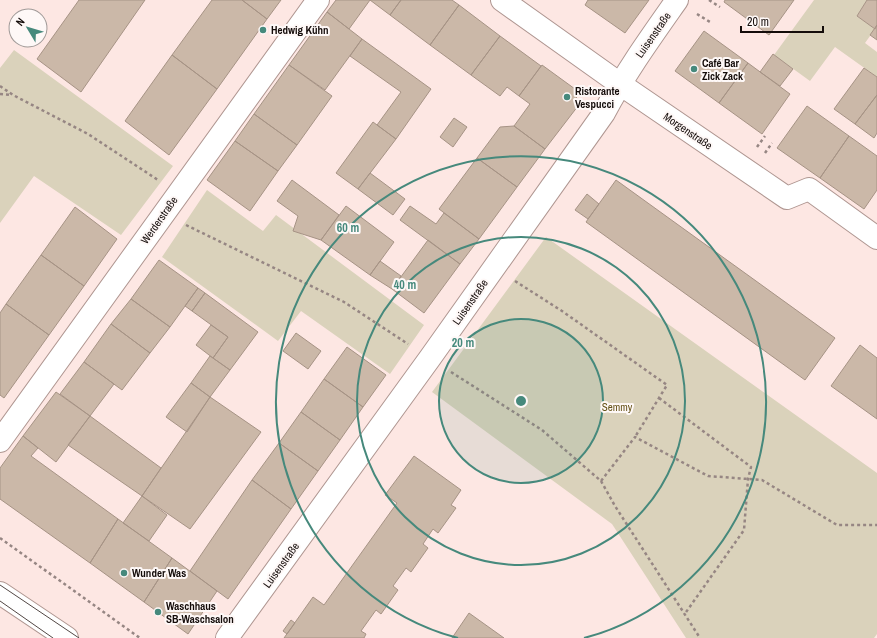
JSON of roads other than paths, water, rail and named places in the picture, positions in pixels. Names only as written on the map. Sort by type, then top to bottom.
[{"type":"street","name":"Werderstraße","points":[[0,440],[318,0]]},
{"type":"street","name":"Morgenstraße","points":[[502,0],[620,84],[788,198],[809,189],[877,238]]},
{"type":"street","name":"Luisenstraße","points":[[228,638],[495,268],[604,113],[639,54],[677,0]]},
{"type":"street","points":[[0,593],[67,638]]},
{"type":"tram line","points":[[0,585],[79,638]]},
{"type":"tram line","points":[[0,601],[53,638]]},
{"type":"place","name":"Hedwig Kühn","points":[[263,30]]},
{"type":"place","name":"Café Bar Zick Zack","points":[[694,69]]},
{"type":"place","name":"Ristorante Vespucci","points":[[567,97]]},
{"type":"place","name":"Wunder Was","points":[[124,573]]},
{"type":"place","name":"Waschhaus SB-Waschsalon","points":[[158,612]]},
{"type":"park label","name":"Semmy","points":[[617,407]]}]
